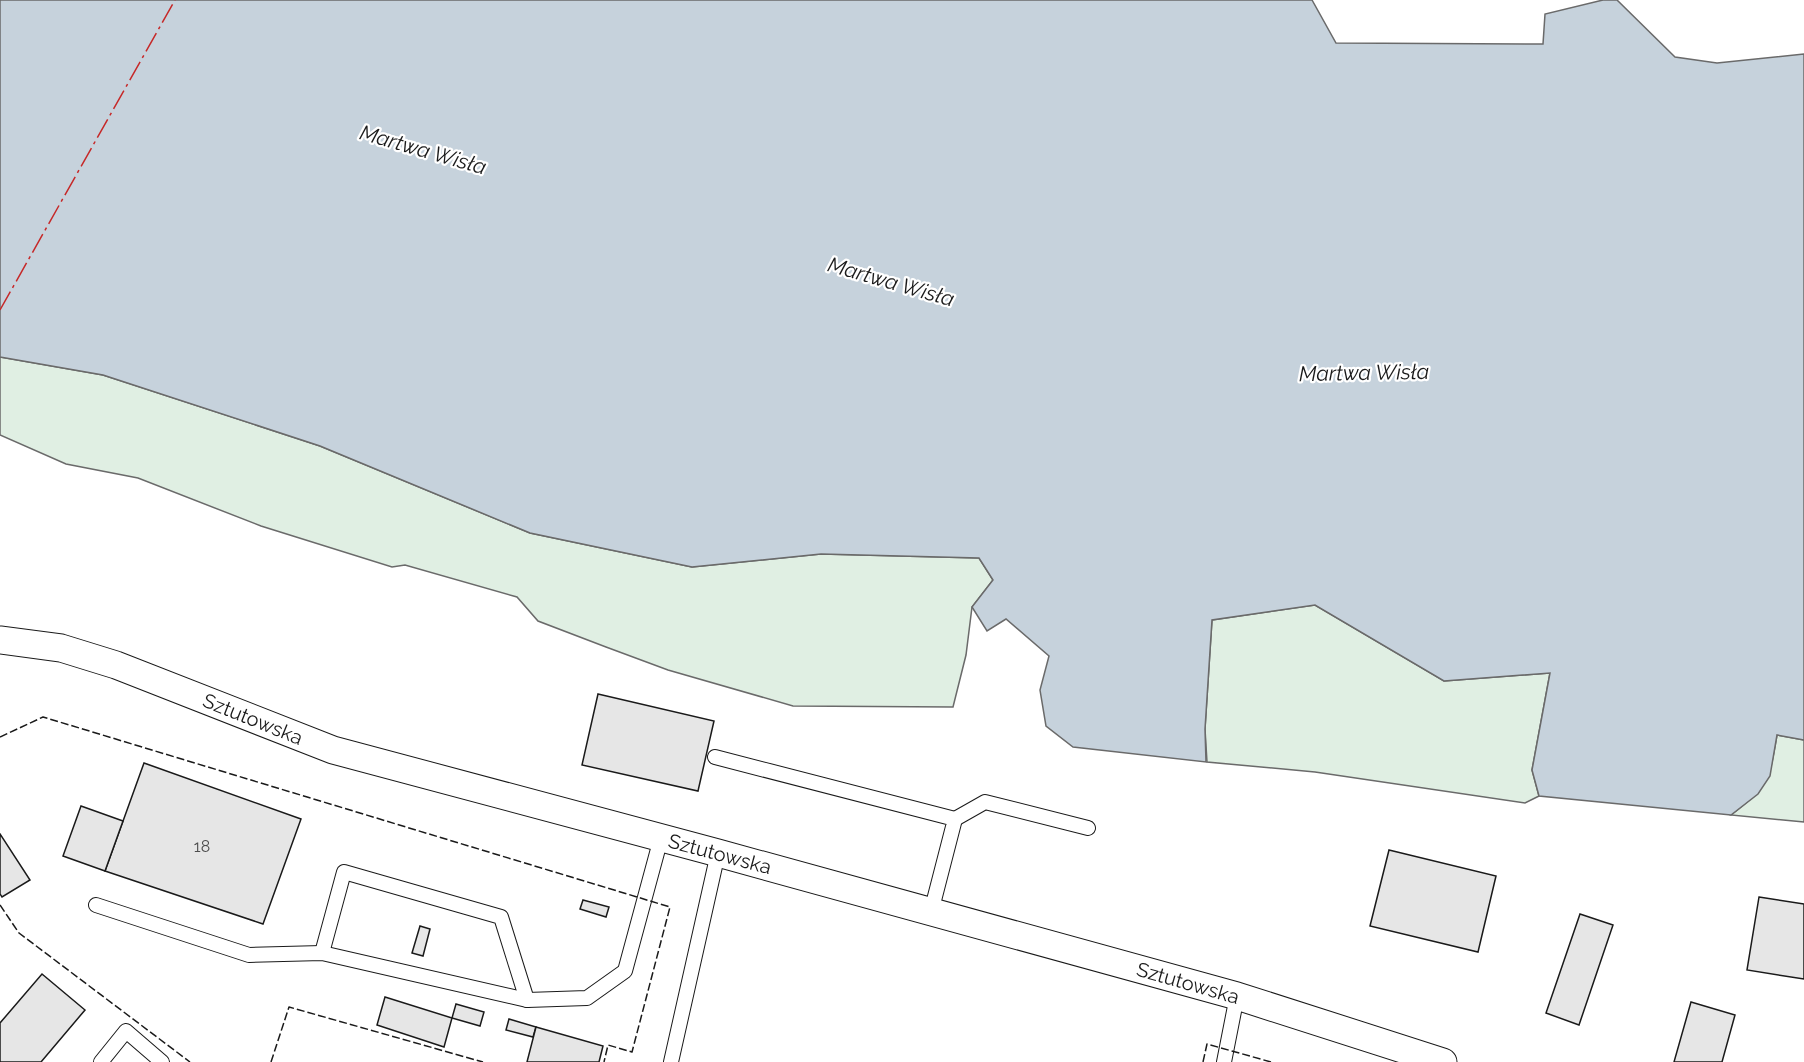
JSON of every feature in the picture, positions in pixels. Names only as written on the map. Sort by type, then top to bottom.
[{"type":"street","name":"Sztutowska","points":[[0,640],[61,648],[116,665],[333,750],[1237,996],[1443,1062]]},
{"type":"lane","points":[[715,757],[955,819],[985,802],[1089,828]]},
{"type":"lane","points":[[931,912],[955,819]]},
{"type":"lane","points":[[96,905],[249,956],[322,953],[527,1000],[587,998],[625,971],[661,838]]},
{"type":"lane","points":[[671,1062],[718,853]]},
{"type":"lane","points":[[322,953],[344,872],[501,918],[527,1000]]},
{"type":"lane","points":[[1224,1062],[1237,996]]},
{"type":"lane","points":[[100,1062],[126,1031],[162,1062]]},
{"type":"green space","points":[[0,357],[103,375],[320,446],[530,533],[692,567],[821,554],[979,558],[993,580],[972,607],[966,655],[953,707],[793,706],[668,670],[538,621],[517,597],[405,565],[392,567],[261,526],[138,478],[66,464],[0,435]]},
{"type":"green space","points":[[1315,605],[1444,681],[1550,673],[1532,770],[1539,796],[1525,803],[1315,772],[1207,762],[1205,729],[1212,620]]},
{"type":"green space","points":[[1777,735],[1804,740],[1804,822],[1731,815],[1760,789],[1765,781],[1772,763]]},
{"type":"water","name":"Martwa Wisła","points":[[0,0],[1312,0],[1336,43],[1543,44],[1545,14],[1603,0],[1617,0],[1675,57],[1717,63],[1804,54],[1804,740],[1777,735],[1770,776],[1758,794],[1731,815],[1539,796],[1532,770],[1550,673],[1444,681],[1315,605],[1212,620],[1205,729],[1206,762],[1073,747],[1046,726],[1040,690],[1049,656],[1006,619],[987,631],[972,607],[993,580],[979,558],[821,554],[692,567],[530,533],[320,446],[103,375],[0,357]]},
{"type":"building","points":[[598,694],[714,721],[698,791],[582,765]]},
{"type":"building","points":[[144,763],[301,819],[263,924],[105,871]]},
{"type":"building","points":[[81,806],[123,821],[105,871],[63,856]]},
{"type":"building","points":[[0,834],[30,880],[2,897],[0,894]]},
{"type":"building","points":[[1389,850],[1496,876],[1478,952],[1370,926]]},
{"type":"building","points":[[1759,897],[1804,904],[1804,979],[1747,970]]},
{"type":"building","points":[[583,900],[609,907],[606,917],[580,909]]},
{"type":"building","points":[[1580,914],[1613,925],[1579,1025],[1546,1013]]},
{"type":"building","points":[[420,926],[430,929],[423,956],[412,953]]},
{"type":"building","points":[[42,974],[85,1010],[41,1062],[0,1062],[0,1023]]},
{"type":"building","points":[[385,997],[452,1018],[444,1047],[377,1025]]},
{"type":"building","points":[[1691,1002],[1735,1015],[1722,1062],[1674,1062]]},
{"type":"building","points":[[456,1004],[484,1012],[480,1026],[452,1018]]},
{"type":"building","points":[[509,1019],[536,1027],[533,1037],[506,1030]]},
{"type":"building","points":[[536,1027],[603,1046],[599,1062],[527,1062]]},
{"type":"fence","points":[[0,737],[43,717],[670,907],[632,1052],[608,1045],[604,1062]]},
{"type":"fence","points":[[0,905],[19,933],[190,1062]]},
{"type":"fence","points":[[271,1062],[289,1007],[483,1062]]},
{"type":"fence","points":[[1203,1062],[1207,1044],[1271,1062]]},
{"type":"power","points":[[0,310],[175,0]]}]
